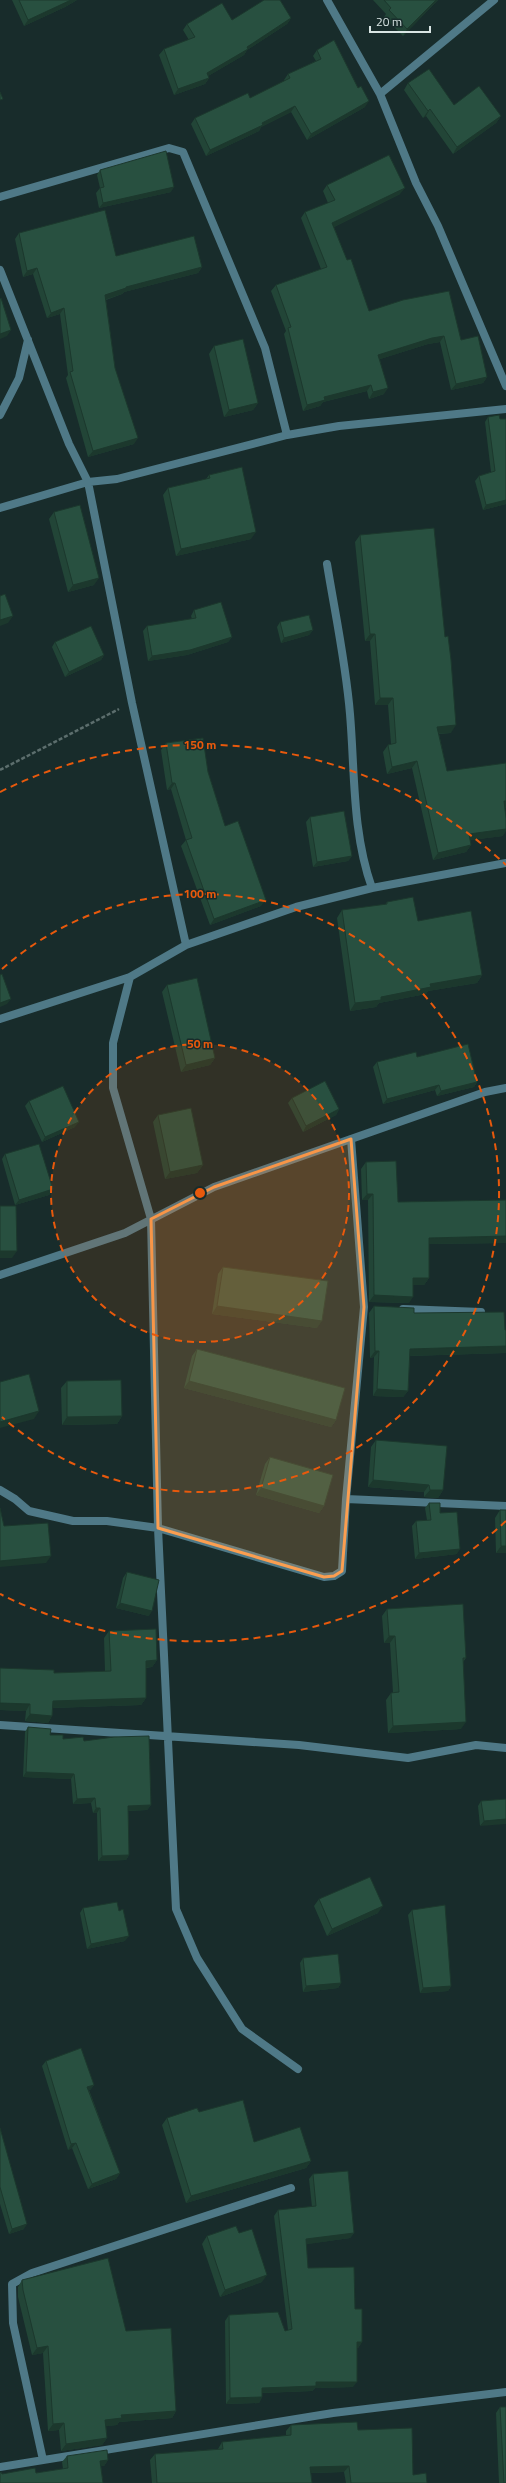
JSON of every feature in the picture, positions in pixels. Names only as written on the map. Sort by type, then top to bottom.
[{"type":"street","points":[[327,0],[380,94],[506,386]]},
{"type":"street","points":[[380,94],[494,0]]},
{"type":"street","points":[[0,197],[169,148],[183,152],[265,348],[288,435]]},
{"type":"street","points":[[0,270],[69,444],[88,482],[132,703],[186,945]]},
{"type":"street","points":[[0,415],[19,378],[28,340]]},
{"type":"street","points":[[0,498],[2,507],[88,482],[117,479],[288,435],[339,426],[506,409]]},
{"type":"street","points":[[327,564],[350,712],[355,810],[366,870],[372,888]]},
{"type":"street","points":[[0,1019],[130,977],[186,945],[296,907],[372,888],[506,863]]},
{"type":"street","points":[[130,977],[113,1043],[112,1088],[152,1219],[158,1528],[176,1909],[197,1958],[242,2029],[298,2069]]},
{"type":"street","points":[[0,1276],[126,1233],[214,1188],[485,1092],[506,1088]]},
{"type":"street","points":[[0,1490],[15,1499],[29,1511],[73,1521],[107,1521],[158,1528],[324,1577],[334,1576],[342,1571],[346,1499],[368,1307],[351,1139]]},
{"type":"street","points":[[395,1309],[490,1313]]},
{"type":"street","points":[[346,1499],[506,1506]]},
{"type":"street","points":[[0,1725],[168,1735],[299,1745],[408,1758],[476,1745],[506,1748]]},
{"type":"street","points":[[43,2460],[13,2323],[12,2284],[32,2273],[292,2188]]},
{"type":"street","points":[[0,2467],[333,2413],[506,2392]]},
{"type":"path","points":[[0,770],[132,703]]},
{"type":"highlighted area","points":[[351,1139],[364,1307],[342,1571],[334,1576],[324,1577],[158,1528],[151,1219],[214,1187]]},
{"type":"building","points":[[19,0],[71,0],[28,20]]},
{"type":"building","points":[[264,0],[280,0],[291,18],[247,47],[248,49],[207,73],[209,78],[178,89],[164,49],[195,37],[187,24],[222,3],[232,20]]},
{"type":"building","points":[[384,0],[436,0],[407,29],[389,10],[391,8]]},
{"type":"building","points":[[334,40],[358,88],[361,86],[369,101],[311,134],[295,106],[262,123],[263,125],[210,150],[195,118],[248,93],[250,98],[290,78],[288,74],[321,59],[317,50]]},
{"type":"building","points":[[429,69],[454,105],[479,86],[501,116],[457,147],[430,109],[428,111],[408,83]]},
{"type":"building","points":[[0,92],[3,99],[0,100]]},
{"type":"building","points":[[166,151],[174,187],[103,203],[100,188],[104,187],[100,170]]},
{"type":"building","points":[[389,155],[405,188],[332,223],[347,260],[351,259],[369,311],[403,300],[449,291],[461,340],[478,336],[487,377],[456,384],[444,336],[432,338],[378,355],[388,388],[373,392],[371,385],[324,397],[325,400],[307,405],[288,328],[291,327],[276,285],[327,267],[305,212],[335,200],[327,185]]},
{"type":"building","points":[[105,210],[116,256],[194,236],[202,267],[126,287],[105,295],[115,368],[138,438],[93,451],[70,372],[73,371],[64,308],[51,313],[37,268],[27,271],[19,233]]},
{"type":"building","points":[[1,298],[11,330],[0,334],[0,299]]},
{"type":"building","points":[[243,339],[258,403],[229,410],[214,346]]},
{"type":"building","points":[[499,415],[500,419],[506,419],[506,500],[486,505],[479,476],[495,471],[488,417]]},
{"type":"building","points":[[242,467],[256,532],[181,549],[168,488],[210,478],[209,475]]},
{"type":"building","points":[[80,505],[99,578],[73,585],[54,512]]},
{"type":"building","points":[[434,528],[445,637],[448,636],[451,660],[456,725],[437,727],[447,771],[506,763],[506,801],[504,801],[506,829],[469,834],[471,845],[438,853],[417,761],[392,767],[388,745],[396,743],[393,698],[380,698],[375,634],[370,634],[360,535]]},
{"type":"building","points":[[5,594],[13,616],[0,620],[0,596]]},
{"type":"building","points":[[221,602],[232,637],[190,650],[152,656],[147,626],[196,618],[194,610]]},
{"type":"building","points":[[309,615],[313,630],[284,638],[280,622]]},
{"type":"building","points":[[91,626],[104,655],[69,672],[55,642]]},
{"type":"building","points":[[203,738],[208,772],[225,826],[238,821],[266,900],[214,919],[186,840],[192,838],[175,783],[172,783],[166,743]]},
{"type":"building","points":[[344,811],[352,856],[317,862],[310,817]]},
{"type":"building","points":[[413,897],[418,921],[471,911],[482,975],[430,984],[431,987],[381,997],[381,1000],[355,1003],[342,910],[387,904],[387,902]]},
{"type":"building","points":[[2,974],[11,999],[0,1003],[0,975]]},
{"type":"building","points":[[197,978],[215,1058],[186,1065],[167,985]]},
{"type":"building","points":[[468,1044],[477,1082],[441,1091],[439,1085],[387,1099],[377,1062],[416,1052],[417,1057]]},
{"type":"building","points":[[325,1081],[339,1109],[306,1126],[292,1098]]},
{"type":"building","points":[[63,1086],[79,1122],[45,1137],[29,1101]]},
{"type":"building","points":[[191,1108],[203,1165],[170,1172],[158,1115]]},
{"type":"building","points":[[39,1144],[53,1189],[19,1200],[5,1154]]},
{"type":"building","points":[[396,1161],[398,1202],[506,1200],[506,1236],[429,1238],[429,1278],[413,1278],[413,1297],[374,1295],[373,1194],[367,1194],[366,1162]]},
{"type":"building","points":[[0,1206],[16,1206],[17,1251],[0,1251]]},
{"type":"building","points":[[223,1267],[328,1281],[322,1321],[217,1306]]},
{"type":"building","points":[[374,1306],[414,1308],[414,1313],[504,1312],[506,1346],[410,1349],[408,1391],[377,1389],[379,1351],[375,1351]]},
{"type":"building","points":[[197,1349],[345,1388],[336,1420],[189,1381]]},
{"type":"building","points":[[29,1374],[39,1411],[0,1422],[0,1382]]},
{"type":"building","points":[[121,1380],[122,1416],[67,1417],[67,1381]]},
{"type":"building","points":[[376,1440],[447,1446],[443,1490],[430,1490],[429,1485],[373,1480]]},
{"type":"building","points":[[270,1457],[333,1475],[324,1506],[261,1488]]},
{"type":"building","points":[[429,1503],[440,1503],[440,1513],[457,1512],[460,1549],[419,1553],[416,1521],[431,1520]]},
{"type":"building","points":[[0,1508],[4,1526],[48,1523],[51,1556],[0,1561]]},
{"type":"building","points":[[500,1510],[506,1510],[506,1546],[501,1546]]},
{"type":"building","points":[[127,1572],[159,1580],[152,1611],[120,1603]]},
{"type":"building","points":[[463,1604],[466,1658],[463,1658],[466,1722],[393,1726],[391,1693],[399,1692],[395,1636],[389,1636],[387,1609]]},
{"type":"building","points":[[156,1629],[157,1660],[146,1661],[146,1698],[53,1701],[52,1716],[30,1714],[30,1704],[0,1703],[0,1668],[54,1670],[54,1673],[111,1671],[109,1631]]},
{"type":"building","points":[[28,1727],[51,1729],[50,1735],[63,1735],[63,1739],[83,1737],[84,1741],[114,1737],[149,1736],[151,1805],[128,1806],[129,1855],[102,1856],[100,1808],[96,1808],[95,1798],[77,1799],[74,1774],[26,1772]]},
{"type":"building","points":[[506,1799],[506,1819],[484,1821],[481,1801]]},
{"type":"building","points":[[370,1877],[383,1906],[332,1929],[319,1899]]},
{"type":"building","points":[[117,1902],[119,1911],[123,1909],[129,1936],[91,1944],[83,1908]]},
{"type":"building","points":[[445,1905],[451,1986],[423,1988],[412,1910]]},
{"type":"building","points":[[338,1954],[341,1983],[306,1986],[303,1958]]},
{"type":"building","points":[[81,2048],[94,2085],[87,2087],[120,2173],[92,2184],[76,2143],[71,2144],[46,2061]]},
{"type":"building","points":[[243,2100],[254,2142],[300,2127],[311,2161],[191,2196],[167,2118],[197,2108],[199,2112]]},
{"type":"building","points":[[0,2128],[27,2224],[12,2229],[0,2187]]},
{"type":"building","points":[[348,2171],[354,2233],[306,2239],[308,2268],[354,2267],[355,2309],[362,2309],[362,2342],[357,2342],[357,2382],[316,2382],[316,2386],[262,2388],[262,2397],[230,2398],[229,2315],[278,2312],[285,2331],[292,2329],[278,2210],[316,2206],[313,2174]]},
{"type":"building","points":[[236,2226],[239,2233],[252,2229],[267,2275],[225,2290],[207,2236]]},
{"type":"building","points":[[108,2258],[126,2331],[171,2328],[176,2411],[121,2415],[122,2418],[105,2420],[107,2438],[66,2444],[64,2423],[53,2424],[48,2346],[37,2348],[22,2280]]},
{"type":"building","points":[[500,2407],[506,2407],[506,2483],[504,2483]]},
{"type":"building","points":[[357,2422],[358,2430],[412,2428],[413,2475],[426,2473],[427,2483],[351,2483],[349,2466],[310,2467],[312,2483],[157,2483],[155,2454],[223,2449],[222,2442],[291,2435],[291,2425]]},
{"type":"building","points":[[107,2450],[108,2460],[100,2461],[103,2483],[0,2483],[1,2472],[2,2474],[35,2468],[36,2473],[68,2468],[67,2456]]}]
